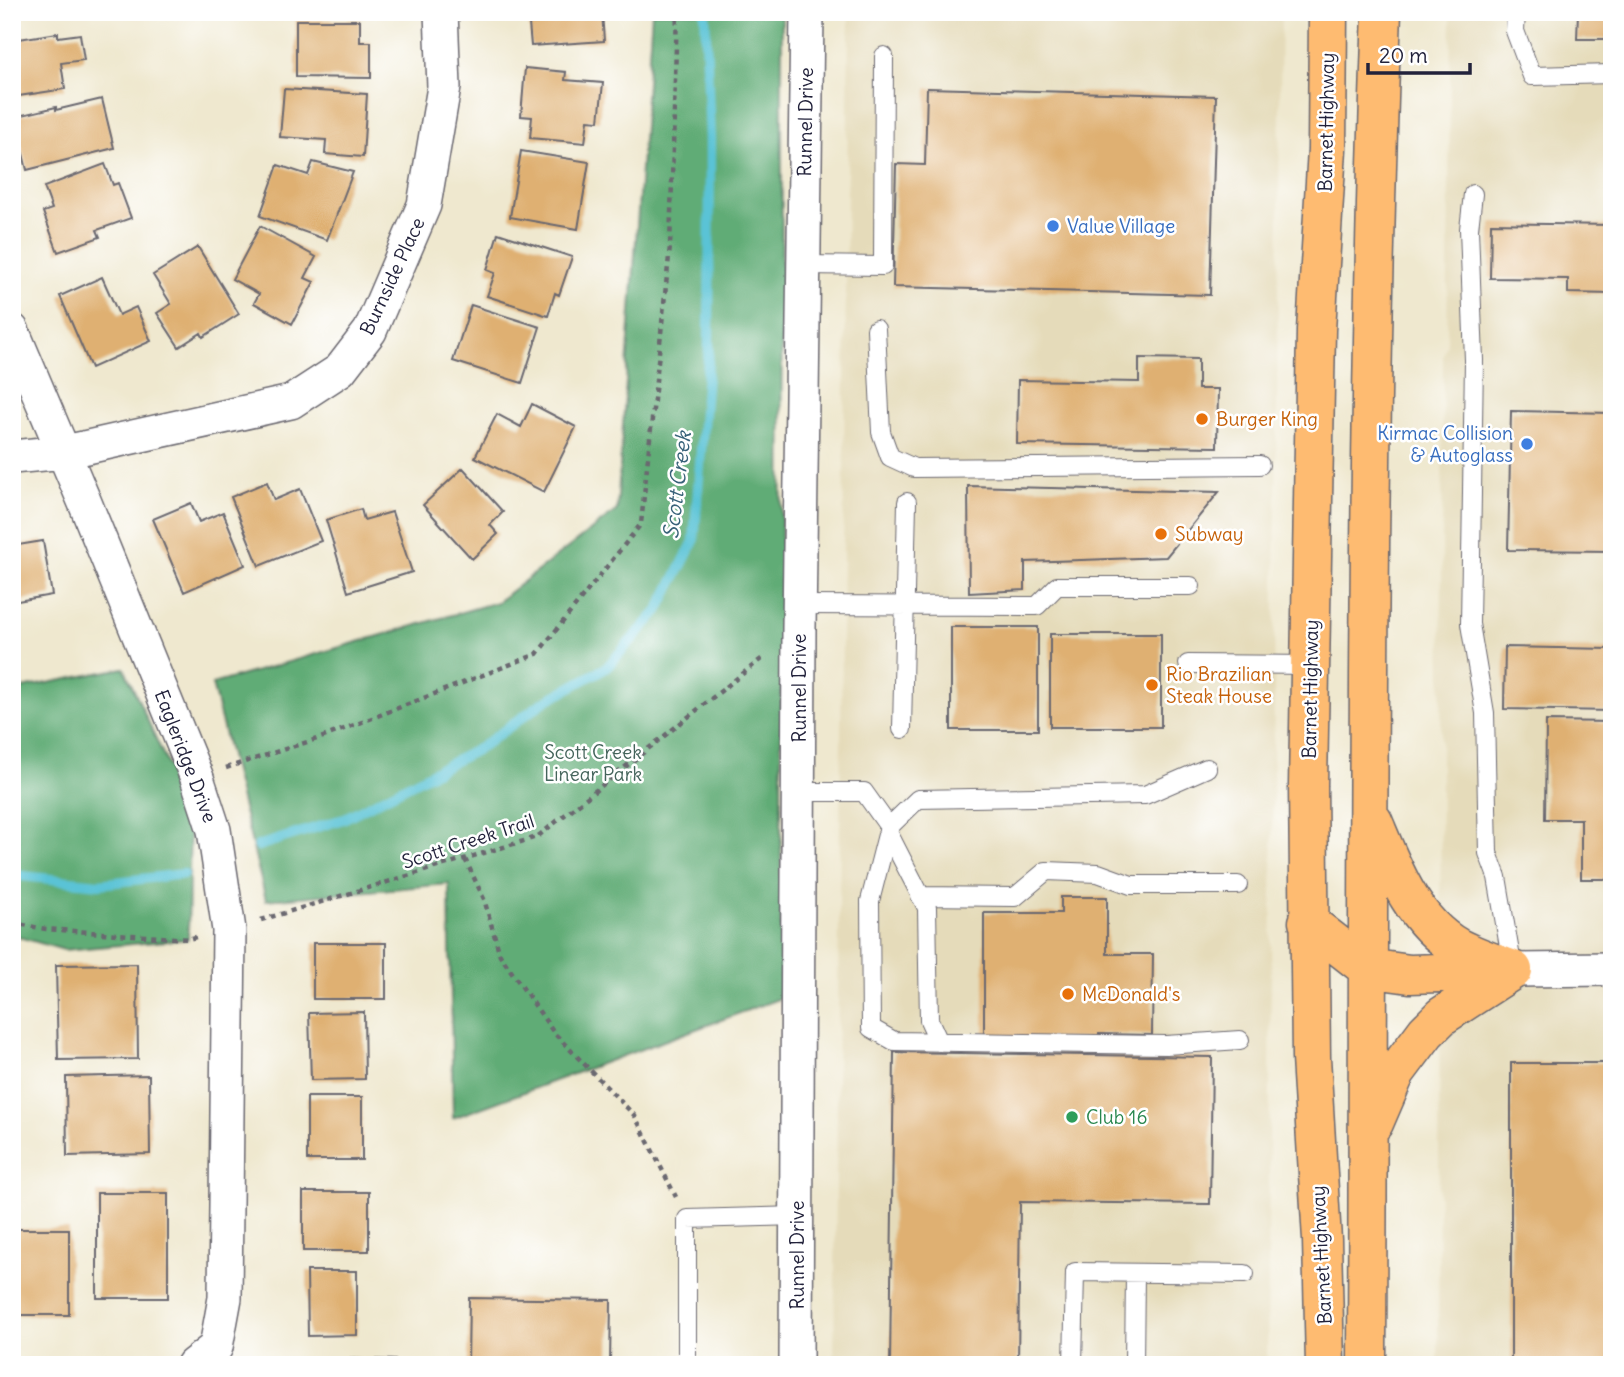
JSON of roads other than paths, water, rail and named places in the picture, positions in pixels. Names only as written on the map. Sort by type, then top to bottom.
[{"type":"main road","name":"Barnet Highway","points":[[1325,1365],[1322,1240],[1311,1058],[1308,922],[1316,342],[1327,149],[1328,12]]},
{"type":"main road","points":[[1367,1365],[1370,364],[1382,12]]},
{"type":"main road","points":[[1368,809],[1407,894],[1427,922],[1456,946],[1513,970]]},
{"type":"main road","points":[[1308,922],[1367,968],[1410,974],[1513,970]]},
{"type":"main road","points":[[1368,1138],[1396,1072],[1426,1032],[1442,1016],[1513,970]]},
{"type":"street","name":"Burnside Place","points":[[12,457],[65,452],[291,401],[340,370],[370,331],[424,205],[444,87],[441,12]]},
{"type":"street","name":"Runnel Drive","points":[[796,1365],[799,617],[807,12]]},
{"type":"street","name":"Eagleridge Drive","points":[[12,330],[65,452],[197,778],[214,830],[229,930],[225,1298],[216,1347],[193,1365]]},
{"type":"street","points":[[1513,970],[1612,969]]},
{"type":"lane","points":[[1516,12],[1516,31],[1532,76],[1612,74]]},
{"type":"lane","points":[[804,265],[883,267],[884,56]]},
{"type":"lane","points":[[1473,194],[1469,229],[1474,360],[1470,624],[1485,713],[1488,853],[1497,877],[1513,970]]},
{"type":"lane","points":[[876,329],[881,432],[890,457],[914,468],[1260,465]]},
{"type":"lane","points":[[902,729],[907,502]]},
{"type":"lane","points":[[799,617],[903,605],[1037,606],[1057,586],[1191,586]]},
{"type":"lane","points":[[1188,664],[1310,665]]},
{"type":"lane","points":[[1207,768],[1145,794],[918,799],[888,829],[870,901],[871,1028],[894,1041],[1166,1045],[1240,1040]]},
{"type":"lane","points":[[799,792],[864,792],[888,829],[927,908],[929,1020],[939,1042]]},
{"type":"lane","points":[[920,896],[1014,897],[1046,871],[1098,873],[1131,885],[1238,885]]},
{"type":"lane","points":[[687,1365],[687,1219],[797,1216]]},
{"type":"lane","points":[[1073,1365],[1075,1272],[1245,1274]]},
{"type":"lane","points":[[1134,1365],[1135,1273]]},
{"type":"waterway","name":"Scott Creek","points":[[258,846],[343,819],[480,748],[542,703],[607,667],[658,611],[694,541],[709,348],[710,139],[705,12]]},
{"type":"waterway","name":"Scott Creek","points":[[12,875],[99,884],[184,874]]},
{"type":"place","name":"Value Village","points":[[1053,226]]},
{"type":"place","name":"Burger King","points":[[1202,419]]},
{"type":"place","name":"Kirmac Collision & Autoglass","points":[[1527,444]]},
{"type":"place","name":"Subway","points":[[1161,534]]},
{"type":"place","name":"Rio Brazilian Steak House","points":[[1152,685]]},
{"type":"place","name":"McDonald's","points":[[1068,994]]},
{"type":"place","name":"Club 16","points":[[1072,1117]]},
{"type":"park label","name":"Scott Creek Linear Park","points":[[593,763]]}]
